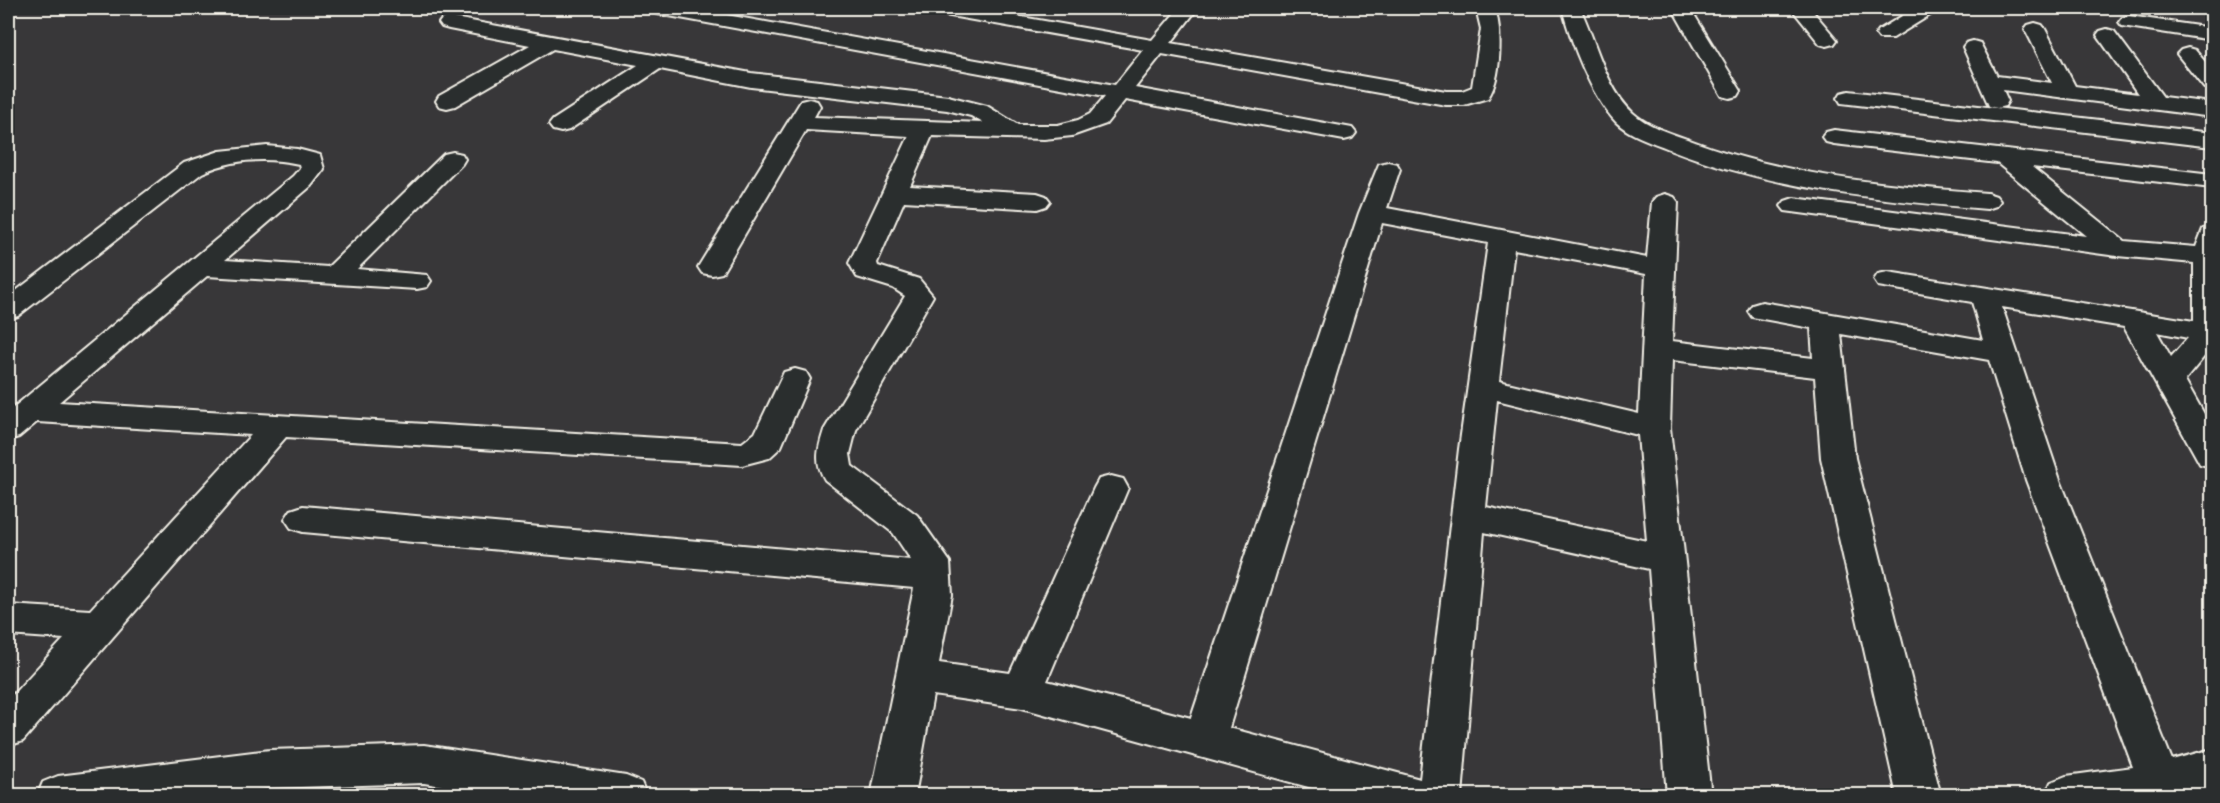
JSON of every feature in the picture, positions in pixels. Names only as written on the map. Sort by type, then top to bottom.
[{"type":"street","points":[[658,8],[1344,133]]},
{"type":"street","points":[[799,123],[923,130],[1012,131],[1051,131],[1087,126],[1098,119],[1189,8]]},
{"type":"street","points":[[952,9],[1446,98],[1464,98],[1480,93],[1484,87],[1491,29],[1486,8]]},
{"type":"street","points":[[1571,8],[1609,98],[1627,119],[1653,134],[1704,156],[1754,169],[1873,190],[1987,201]]},
{"type":"street","points":[[1681,8],[1730,91]]},
{"type":"street","points":[[1800,8],[1827,40]]},
{"type":"street","points":[[1886,34],[1928,8]]},
{"type":"street","points":[[2129,22],[2212,34]]},
{"type":"street","points":[[449,23],[751,80],[912,97],[962,106],[979,111],[1012,131]]},
{"type":"street","points":[[2035,29],[2067,91]]},
{"type":"street","points":[[2108,34],[2154,102]]},
{"type":"street","points":[[447,101],[549,42]]},
{"type":"street","points":[[1973,47],[2004,117],[2014,158],[2117,248]]},
{"type":"street","points":[[2188,54],[2212,83]]},
{"type":"street","points":[[561,125],[655,63]]},
{"type":"street","points":[[1988,81],[2212,110]]},
{"type":"street","points":[[712,267],[820,86]]},
{"type":"street","points":[[1849,98],[2212,140]]},
{"type":"street","points":[[893,795],[933,595],[932,562],[905,524],[837,472],[833,454],[840,430],[919,296],[915,288],[906,282],[880,277],[867,271],[863,262],[923,130]]},
{"type":"street","points":[[1834,136],[2212,181]]},
{"type":"street","points":[[1937,149],[2019,236]]},
{"type":"street","points":[[8,310],[194,168],[207,161],[241,153],[301,157],[311,160],[312,170],[302,181],[18,420]]},
{"type":"street","points":[[334,276],[453,159]]},
{"type":"street","points":[[1204,741],[1388,169]]},
{"type":"street","points":[[895,193],[1037,201]]},
{"type":"street","points":[[1665,202],[1654,428],[1689,795]]},
{"type":"street","points":[[1794,206],[2117,248],[2211,248],[2209,332],[2169,379]]},
{"type":"street","points":[[1372,213],[1660,269]]},
{"type":"street","points":[[1440,795],[1468,516],[1502,238]]},
{"type":"street","points":[[201,267],[417,281]]},
{"type":"street","points":[[1888,280],[2209,332]]},
{"type":"street","points":[[1984,296],[2043,480],[2163,789]]},
{"type":"street","points":[[1762,311],[2003,353]]},
{"type":"street","points":[[2135,320],[2212,456]]},
{"type":"street","points":[[1825,322],[1838,458],[1919,795]]},
{"type":"street","points":[[1657,349],[1829,369]]},
{"type":"street","points":[[18,420],[278,426],[742,454],[757,450],[769,439],[795,380]]},
{"type":"street","points":[[1483,387],[1654,428]]},
{"type":"street","points":[[8,728],[278,426]]},
{"type":"street","points":[[1022,690],[1111,488]]},
{"type":"street","points":[[1468,516],[1666,559]]},
{"type":"street","points":[[303,519],[933,576]]},
{"type":"street","points":[[8,620],[99,626]]},
{"type":"street","points":[[917,675],[1022,690],[1204,741],[1414,795]]},
{"type":"street","points":[[58,795],[210,786],[270,770],[424,764],[626,795]]},
{"type":"street","points":[[2066,795],[2163,789],[2212,768]]}]
